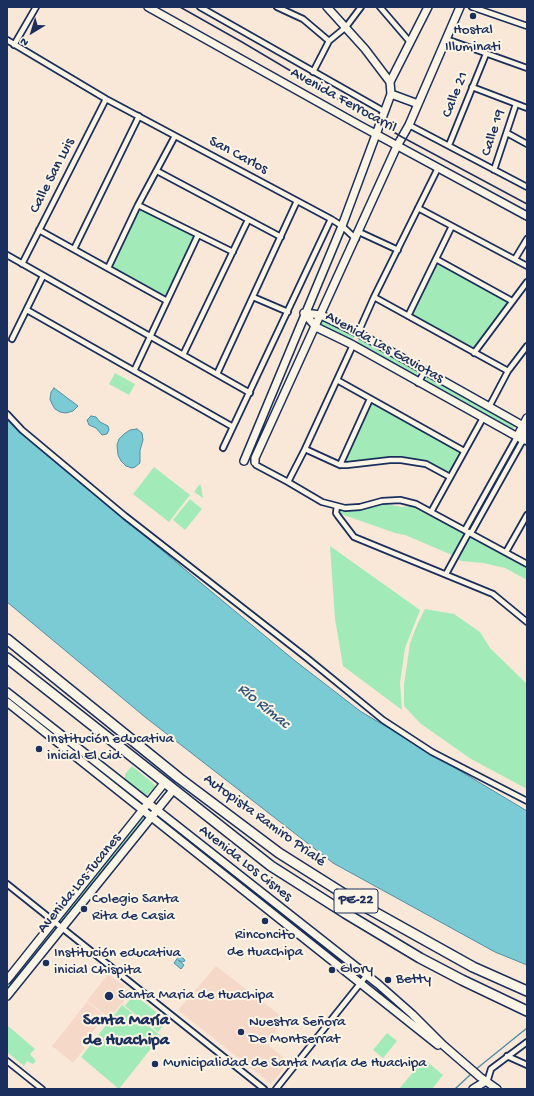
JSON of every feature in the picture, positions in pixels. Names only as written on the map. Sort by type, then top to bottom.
[{"type":"highway","name":"Autopista Ramiro Prialé","points":[[7,639],[179,778],[279,853],[360,904],[473,967],[527,991]]},
{"type":"highway","name":"Autopista Ramiro Prialé","points":[[7,658],[271,866],[344,913],[420,958],[527,1011]]},
{"type":"highway","points":[[59,700],[58,695],[60,690],[68,688]]},
{"type":"highway","points":[[231,834],[237,833],[239,823]]},
{"type":"street","points":[[14,45],[36,7]]},
{"type":"street","name":"Avenida Ferrocarril","points":[[148,7],[376,135],[527,216]]},
{"type":"street","points":[[200,7],[384,112]]},
{"type":"street","points":[[277,7],[303,19],[330,42]]},
{"type":"street","points":[[327,7],[346,26],[390,82]]},
{"type":"street","points":[[313,72],[330,42],[346,26],[361,7]]},
{"type":"street","points":[[380,7],[410,42]]},
{"type":"street","points":[[244,461],[304,313],[342,226],[391,94],[390,82],[428,7]]},
{"type":"street","points":[[460,7],[409,125],[397,146],[316,327],[255,458],[255,462],[256,465],[322,502],[337,506],[345,508],[360,507],[382,501],[400,500],[416,504],[527,564]]},
{"type":"street","points":[[472,7],[527,26]]},
{"type":"street","points":[[446,38],[527,68]]},
{"type":"street","name":"San Carlos","points":[[7,40],[106,99],[331,219],[342,226],[356,239]]},
{"type":"street","name":"Calle 21","points":[[449,146],[486,54]]},
{"type":"street","points":[[472,87],[527,108]]},
{"type":"street","points":[[391,94],[418,104]]},
{"type":"street","name":"Calle San Luis","points":[[22,264],[106,99]]},
{"type":"street","name":"Calle 19","points":[[494,170],[516,104]]},
{"type":"street","points":[[74,250],[139,116]]},
{"type":"street","points":[[409,125],[527,187]]},
{"type":"street","points":[[507,133],[527,144]]},
{"type":"street","points":[[108,268],[138,205],[175,136]]},
{"type":"street","points":[[358,333],[374,297],[438,168]]},
{"type":"street","points":[[157,171],[281,237]]},
{"type":"street","points":[[217,374],[297,201]]},
{"type":"street","points":[[138,205],[233,252]]},
{"type":"street","points":[[418,208],[527,266]]},
{"type":"street","points":[[223,448],[331,219]]},
{"type":"street","points":[[183,355],[248,220]]},
{"type":"street","points":[[408,316],[452,226]]},
{"type":"street","points":[[39,230],[167,301]]},
{"type":"street","points":[[359,232],[398,250]]},
{"type":"street","points":[[134,371],[198,235]]},
{"type":"street","points":[[515,260],[527,239]]},
{"type":"street","points":[[7,255],[250,393]]},
{"type":"street","points":[[436,259],[512,301]]},
{"type":"street","points":[[12,339],[43,276]]},
{"type":"street","points":[[474,353],[527,282]]},
{"type":"street","points":[[253,297],[288,312]]},
{"type":"street","points":[[374,297],[508,372]]},
{"type":"street","points":[[27,310],[233,427]]},
{"type":"street","name":"Avenida Las Gaviotas","points":[[304,313],[321,315],[358,333],[525,427]]},
{"type":"street","name":"Avenida Las Gaviotas","points":[[304,313],[316,327],[353,345],[418,383],[522,440]]},
{"type":"street","points":[[288,482],[305,449],[353,345]]},
{"type":"street","points":[[489,406],[508,372],[527,346]]},
{"type":"street","points":[[418,383],[424,371]]},
{"type":"street","points":[[337,380],[464,451]]},
{"type":"street","points":[[340,465],[370,399]]},
{"type":"street","points":[[7,414],[22,430],[125,516],[307,658],[383,720],[432,752],[527,801]]},
{"type":"street","points":[[431,512],[483,418]]},
{"type":"street","points":[[522,440],[527,418]]},
{"type":"street","points":[[446,574],[468,531],[527,433]]},
{"type":"street","points":[[305,449],[340,465],[401,460],[426,464],[450,477]]},
{"type":"street","points":[[337,506],[336,513],[354,537],[493,594],[527,622]]},
{"type":"street","points":[[506,552],[526,518]]},
{"type":"street","name":"Avenida Los Cisnes","points":[[7,692],[366,976],[412,1014],[462,1063]]},
{"type":"street","name":"Avenida Los Cisnes","points":[[7,702],[462,1063]]},
{"type":"street","name":"Avenida Los Tucanes","points":[[7,980],[165,782]]},
{"type":"street","name":"Avenida Los Tucanes","points":[[7,996],[174,789]]},
{"type":"street","points":[[7,884],[264,1089]]},
{"type":"street","points":[[286,924],[292,924],[293,917]]},
{"type":"street","points":[[276,1089],[366,976]]},
{"type":"street","points":[[473,1089],[482,1080],[489,1078],[491,1069],[527,1042]]},
{"type":"street","points":[[507,1056],[527,1065]]},
{"type":"street","points":[[7,1061],[42,1089]]},
{"type":"street","points":[[462,1063],[493,1089]]},
{"type":"street","points":[[482,1080],[497,1089]]},
{"type":"shaded area","name":"Nuestra Señora De Montserrat","points":[[216,966],[285,1019],[267,1044],[289,1062],[271,1084],[178,1010]]},
{"type":"shaded area","name":"Santa Maria de Huachipa","points":[[108,974],[123,985],[126,990],[128,989],[131,991],[110,1018],[87,1001]]},
{"type":"shaded area","points":[[87,1002],[105,1016],[82,1046],[85,1048],[73,1063],[52,1046]]},
{"type":"green space","points":[[140,208],[194,236],[166,298],[111,267]]},
{"type":"green space","points":[[435,263],[438,263],[508,301],[472,349],[412,317]]},
{"type":"green space","points":[[323,319],[355,335],[352,340],[320,324]]},
{"type":"green space","points":[[360,337],[419,370],[416,376],[357,342]]},
{"type":"green space","points":[[115,373],[135,384],[129,395],[109,384]]},
{"type":"green space","points":[[428,375],[516,424],[513,430],[425,381]]},
{"type":"green space","points":[[373,402],[460,451],[449,473],[419,460],[407,458],[392,458],[349,463],[345,462],[344,459],[371,403]]},
{"type":"green space","points":[[154,467],[190,495],[169,522],[133,494]]},
{"type":"green space","points":[[200,484],[201,486],[203,498],[194,492]]},
{"type":"green space","points":[[190,499],[202,509],[185,530],[173,520]]},
{"type":"green space","points":[[386,504],[402,507],[410,506],[464,533],[452,555],[405,535],[395,533],[338,513],[339,508],[361,508]]},
{"type":"green space","points":[[471,536],[527,568],[527,580],[505,568],[483,563],[461,561],[458,559]]},
{"type":"green space","points":[[330,546],[420,610],[405,648],[400,683],[402,710],[343,666],[335,619]]},
{"type":"green space","points":[[425,609],[454,614],[480,632],[490,648],[527,684],[527,789],[471,759],[421,724],[404,706],[404,685],[410,643]]},
{"type":"green space","points":[[132,766],[154,784],[155,787],[146,796],[125,780],[125,774]]},
{"type":"green space","points":[[142,814],[146,817],[61,923],[58,921]]},
{"type":"green space","points":[[54,925],[57,928],[7,992],[7,984]]},
{"type":"green space","points":[[134,994],[167,1021],[158,1032],[125,1006]]},
{"type":"green space","points":[[122,1005],[161,1036],[119,1089],[81,1057]]},
{"type":"green space","points":[[7,1025],[35,1049],[30,1054],[36,1061],[33,1064],[27,1061],[24,1066],[7,1052]]},
{"type":"green space","points":[[387,1033],[397,1041],[383,1058],[373,1050]]},
{"type":"green space","points":[[424,1059],[443,1075],[432,1089],[399,1089]]},
{"type":"water","points":[[54,388],[78,406],[73,411],[66,413],[55,409],[50,399],[51,392]]},
{"type":"water","points":[[91,416],[96,417],[100,422],[108,426],[109,430],[107,434],[102,435],[96,428],[89,425],[87,420]]},
{"type":"water","name":"Río Rímac","points":[[7,420],[294,660],[360,711],[527,811],[527,965],[495,952],[333,863],[145,717],[7,602]]},
{"type":"water","points":[[137,429],[142,433],[143,440],[140,450],[140,463],[132,468],[126,466],[121,461],[118,455],[117,445],[119,439],[124,434],[130,430]]},
{"type":"water","points":[[179,956],[185,961],[182,962],[178,960],[184,965],[181,969],[174,963]]},
{"type":"waterway","points":[[475,1070],[527,1028]]},
{"type":"waterway","points":[[455,1089],[471,1074]]},
{"type":"railway","points":[[180,7],[402,137],[527,204]]},
{"type":"place","name":"Hostal Illuminati","points":[[473,16]]},
{"type":"place","name":"Institución educativa inicial El Cid","points":[[39,749]]},
{"type":"place","name":"Colegio Santa Rita de Casia","points":[[84,909]]},
{"type":"place","name":"Rinconcito de Huachipa","points":[[265,921]]},
{"type":"place","name":"Institución educativa inicial Chispita","points":[[46,963]]},
{"type":"place","name":"Glory","points":[[332,970]]},
{"type":"place","name":"Betty","points":[[388,980]]},
{"type":"place","name":"Santa Maria de Huachipa","points":[[109,996]]},
{"type":"place","name":"Nuestra Señora De Montserrat","points":[[241,1032]]},
{"type":"place","name":"Municipalidad de Santa María de Huachipa","points":[[155,1064]]},
{"type":"district","name":"Santa María de Huachipa","points":[[126,1031]]}]
